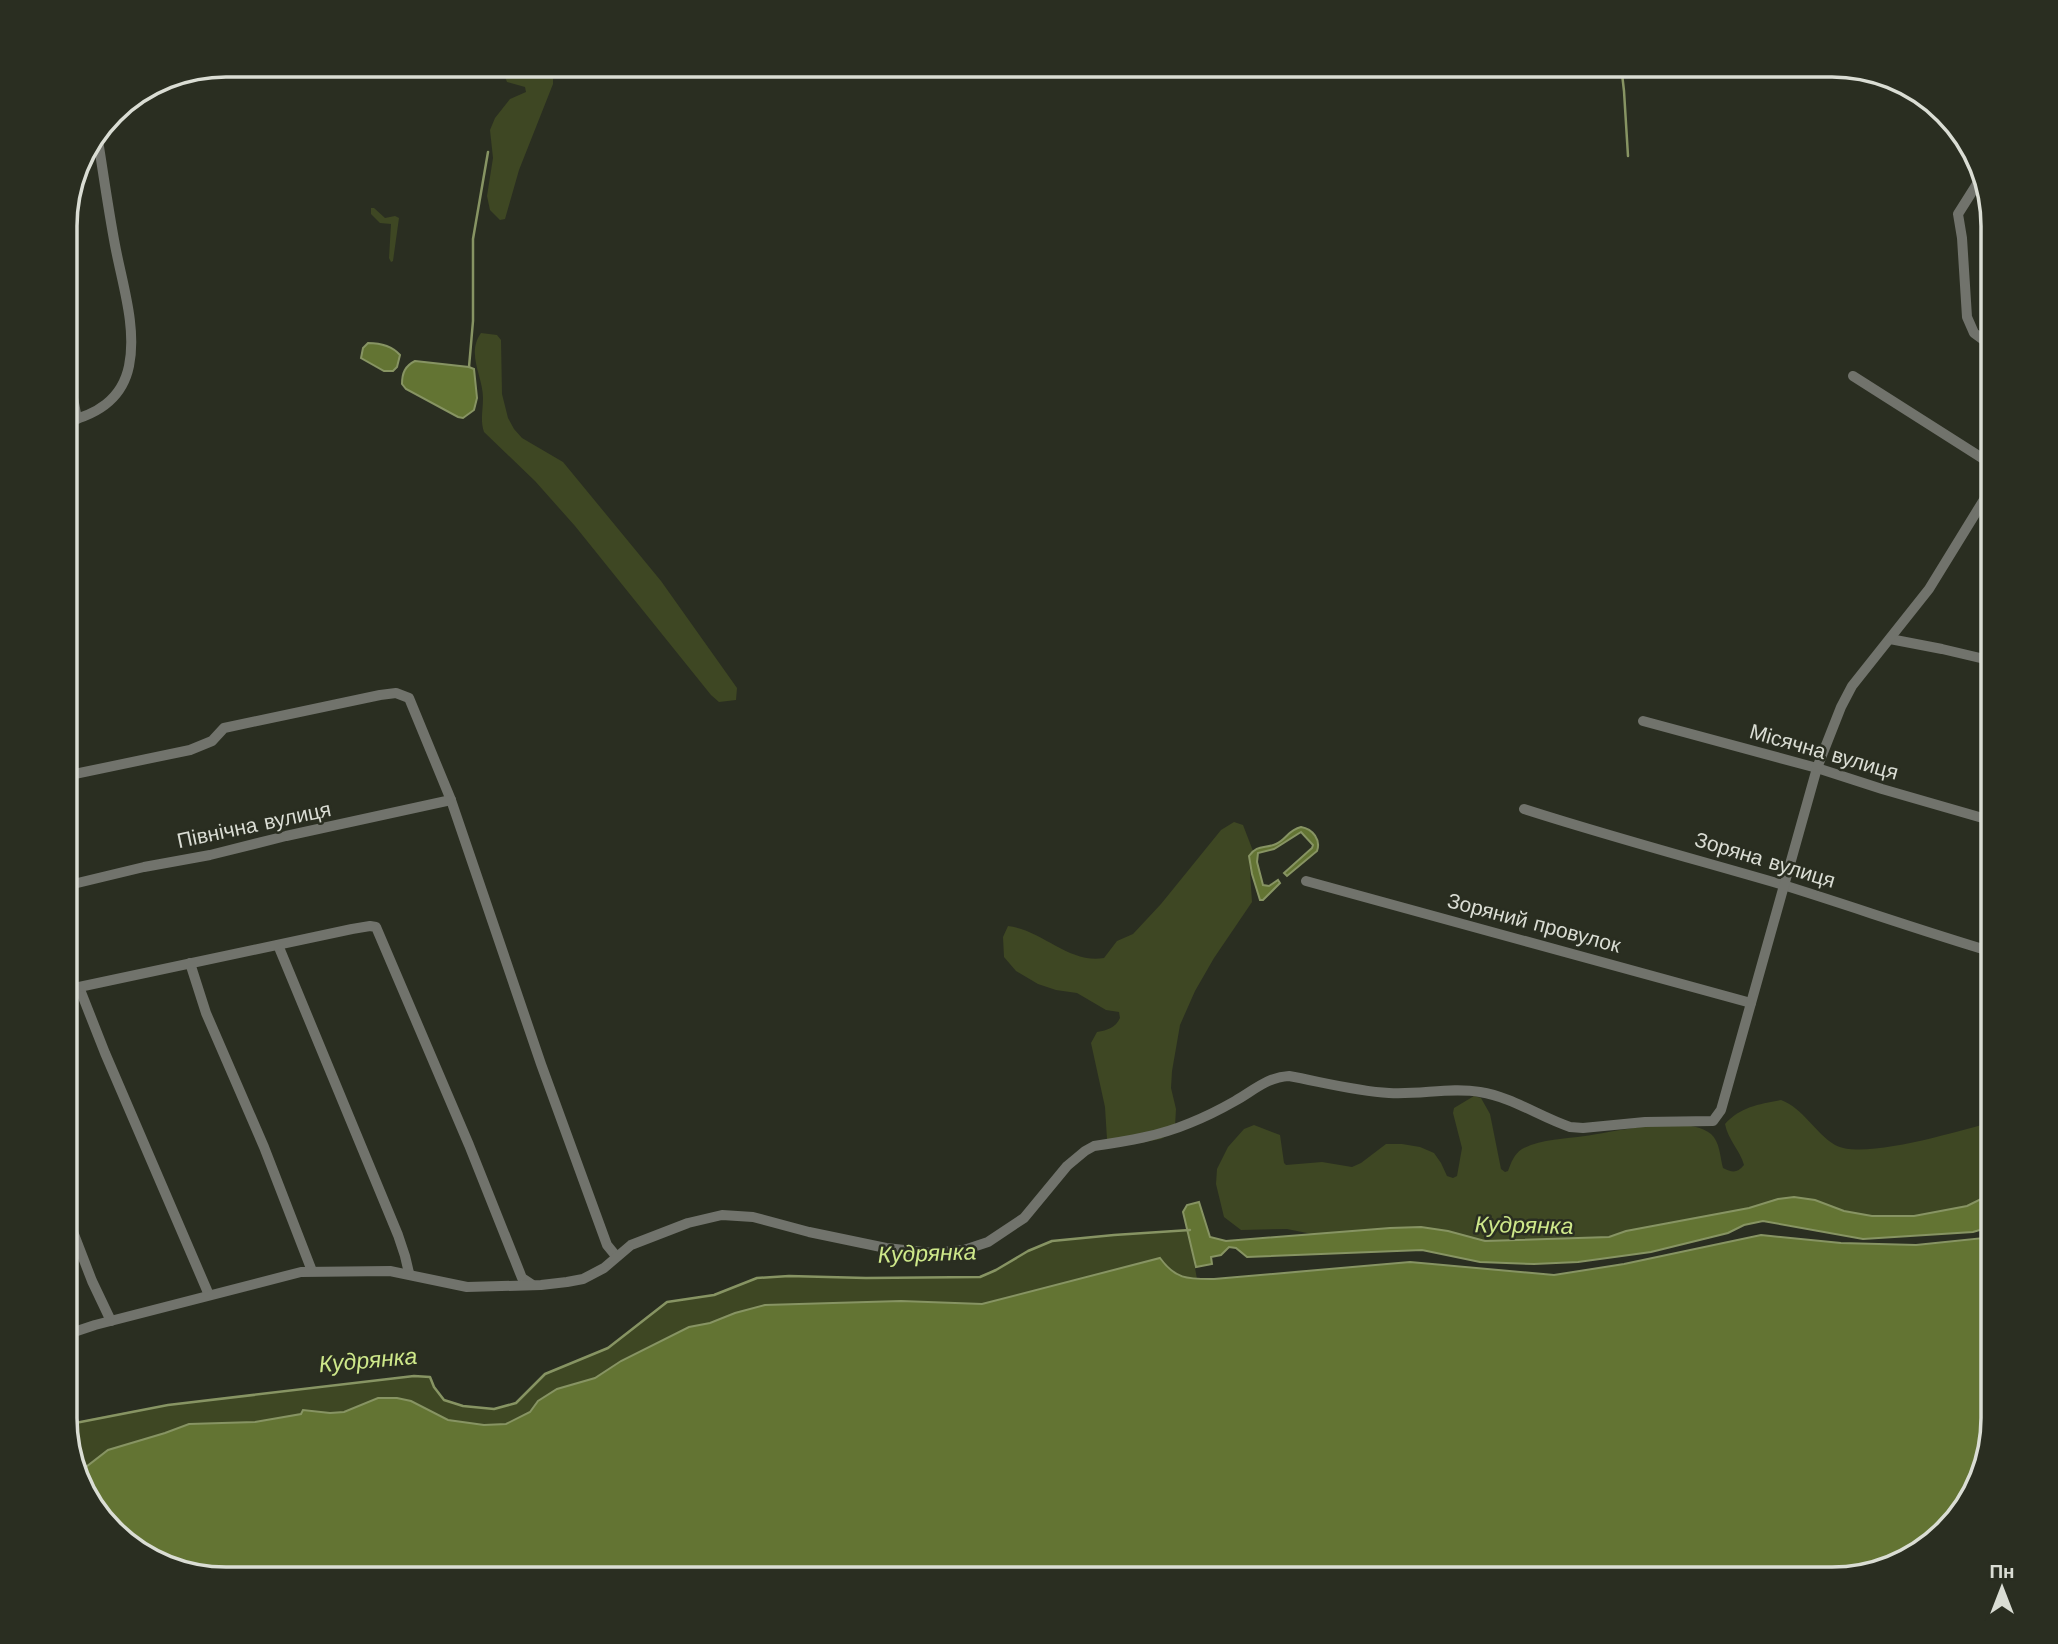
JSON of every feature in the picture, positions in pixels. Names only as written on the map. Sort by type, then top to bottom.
[{"type":"street","points":[[77,419],[100,410],[120,389],[129,368],[131,343],[127,306],[99,148]]},
{"type":"street","points":[[1976,186],[1958,214],[1967,317],[1974,332],[1981,338]]},
{"type":"street","points":[[1853,376],[1981,457]]},
{"type":"street","points":[[77,1331],[301,1272],[390,1271],[467,1287],[534,1285],[583,1279],[604,1268],[631,1245],[705,1217],[722,1215],[753,1217],[886,1248],[932,1253],[964,1250],[988,1242],[1024,1218],[1067,1166],[1094,1146],[1158,1136],[1231,1104],[1271,1079],[1289,1076],[1361,1090],[1412,1093],[1452,1090],[1487,1093],[1570,1127],[1713,1121],[1721,1110],[1817,768],[1841,707],[1852,686],[1929,589],[1981,504]]},
{"type":"street","points":[[1890,639],[1981,658]]},
{"type":"street","points":[[77,774],[190,750],[212,741],[224,728],[396,693],[409,698],[451,800],[607,1245],[616,1256]]},
{"type":"street","name":"Місячна вулиця","points":[[1643,722],[1817,768],[1981,818]]},
{"type":"street","name":"Північна вулиця","points":[[77,883],[451,800]]},
{"type":"street","name":"Зоряна вулиця","points":[[1524,809],[1981,948]]},
{"type":"street","name":"Зоряний провулок","points":[[1306,881],[1751,1003]]},
{"type":"street","points":[[208,1295],[104,1053],[79,987],[370,926],[376,927],[469,1145],[522,1278],[534,1285]]},
{"type":"street","points":[[278,945],[398,1235],[409,1273]]},
{"type":"street","points":[[190,963],[206,1013],[264,1147],[312,1271]]},
{"type":"street","points":[[77,1242],[111,1321]]},
{"type":"shaded area","points":[[505,77],[553,77],[553,84],[519,170],[505,219],[500,220],[490,210],[487,196],[493,158],[490,130],[495,118],[510,99],[526,92],[525,87],[507,82]]},
{"type":"shaded area","points":[[371,208],[385,218],[399,218],[391,262],[391,224],[380,223],[371,214]]},
{"type":"shaded area","points":[[481,333],[497,335],[501,340],[502,394],[508,418],[514,429],[522,438],[563,462],[661,581],[737,688],[736,700],[719,702],[711,695],[575,526],[535,481],[484,432],[483,398],[475,357]]},
{"type":"shaded area","points":[[368,343],[386,346],[397,352],[400,355],[397,367],[393,371],[384,371],[361,358],[363,348]]},
{"type":"shaded area","points":[[415,361],[474,369],[477,398],[474,410],[463,418],[458,417],[406,389],[402,384],[403,373]]},
{"type":"shaded area","points":[[1234,822],[1243,825],[1253,851],[1249,856],[1252,902],[1214,958],[1180,1025],[1171,1088],[1176,1109],[1175,1126],[1172,1133],[1161,1139],[1140,1143],[1111,1142],[1107,1139],[1105,1107],[1091,1043],[1097,1032],[1116,1024],[1120,1018],[1119,1012],[1106,1010],[1077,993],[1038,984],[1016,971],[1004,957],[1003,937],[1008,926],[1079,956],[1104,958],[1117,941],[1133,934],[1221,830]]},
{"type":"shaded area","points":[[1301,827],[1315,836],[1317,851],[1287,876],[1284,873],[1313,845],[1301,832],[1274,849],[1258,853],[1257,862],[1263,885],[1269,886],[1278,880],[1280,883],[1260,900],[1249,856],[1258,848],[1280,842],[1293,830]]},
{"type":"shaded area","points":[[1474,1096],[1481,1098],[1490,1114],[1501,1169],[1505,1172],[1519,1151],[1537,1143],[1668,1125],[1686,1125],[1711,1134],[1718,1145],[1723,1168],[1737,1171],[1744,1165],[1725,1124],[1744,1110],[1781,1100],[1796,1109],[1828,1140],[1849,1149],[1889,1147],[1981,1125],[1981,1199],[1967,1206],[1914,1216],[1873,1216],[1844,1211],[1815,1200],[1749,1208],[1626,1231],[1609,1237],[1485,1241],[1421,1227],[1312,1234],[1287,1229],[1241,1230],[1224,1217],[1216,1184],[1217,1169],[1228,1147],[1244,1129],[1254,1125],[1280,1135],[1286,1165],[1322,1162],[1352,1167],[1386,1144],[1402,1144],[1434,1153],[1447,1176],[1453,1178],[1457,1176],[1462,1148],[1454,1108]]},
{"type":"shaded area","points":[[1794,1197],[1872,1216],[1914,1216],[1967,1206],[1981,1199],[1981,1230],[1863,1239],[1763,1221],[1744,1225],[1728,1233],[1651,1252],[1578,1262],[1480,1262],[1422,1250],[1247,1257],[1236,1248],[1229,1247],[1221,1255],[1211,1257],[1212,1264],[1196,1267],[1183,1212],[1187,1205],[1199,1202],[1210,1237],[1226,1241],[1421,1227],[1485,1241],[1609,1237],[1626,1231]]},
{"type":"shaded area","points":[[1188,1230],[1197,1279],[1175,1274],[1159,1258],[981,1304],[901,1301],[765,1305],[689,1327],[621,1361],[595,1378],[538,1401],[530,1412],[506,1424],[483,1425],[448,1420],[411,1401],[378,1398],[344,1412],[303,1410],[301,1414],[255,1422],[189,1424],[108,1450],[85,1467],[82,1457],[77,1422],[151,1408],[239,1396],[414,1376],[430,1377],[434,1388],[444,1400],[463,1406],[494,1409],[516,1403],[545,1374],[608,1348],[667,1302],[714,1295],[757,1278],[980,1277],[1052,1241]]},
{"type":"shaded area","points":[[1761,1235],[1841,1243],[1916,1245],[1981,1238],[1980,1437],[1973,1466],[1956,1501],[1923,1536],[1898,1552],[1871,1562],[1832,1567],[226,1567],[207,1566],[178,1559],[160,1552],[135,1536],[102,1501],[85,1467],[108,1450],[189,1424],[255,1422],[301,1414],[303,1410],[344,1412],[378,1398],[411,1401],[448,1420],[484,1425],[506,1424],[530,1412],[538,1401],[557,1389],[595,1378],[621,1361],[689,1327],[765,1305],[901,1301],[982,1304],[1160,1258],[1177,1274],[1197,1279],[1410,1262],[1554,1275],[1624,1264]]},
{"type":"waterway","points":[[1622,77],[1628,156]]},
{"type":"waterway","points":[[469,367],[473,321],[473,239],[488,152]]},
{"type":"waterway","name":"Кудрянка","points":[[77,1423],[168,1405],[414,1376],[430,1377],[444,1400],[463,1406],[494,1409],[516,1403],[545,1374],[608,1348],[667,1302],[714,1295],[757,1278],[980,1277],[1052,1241],[1190,1230]]}]
